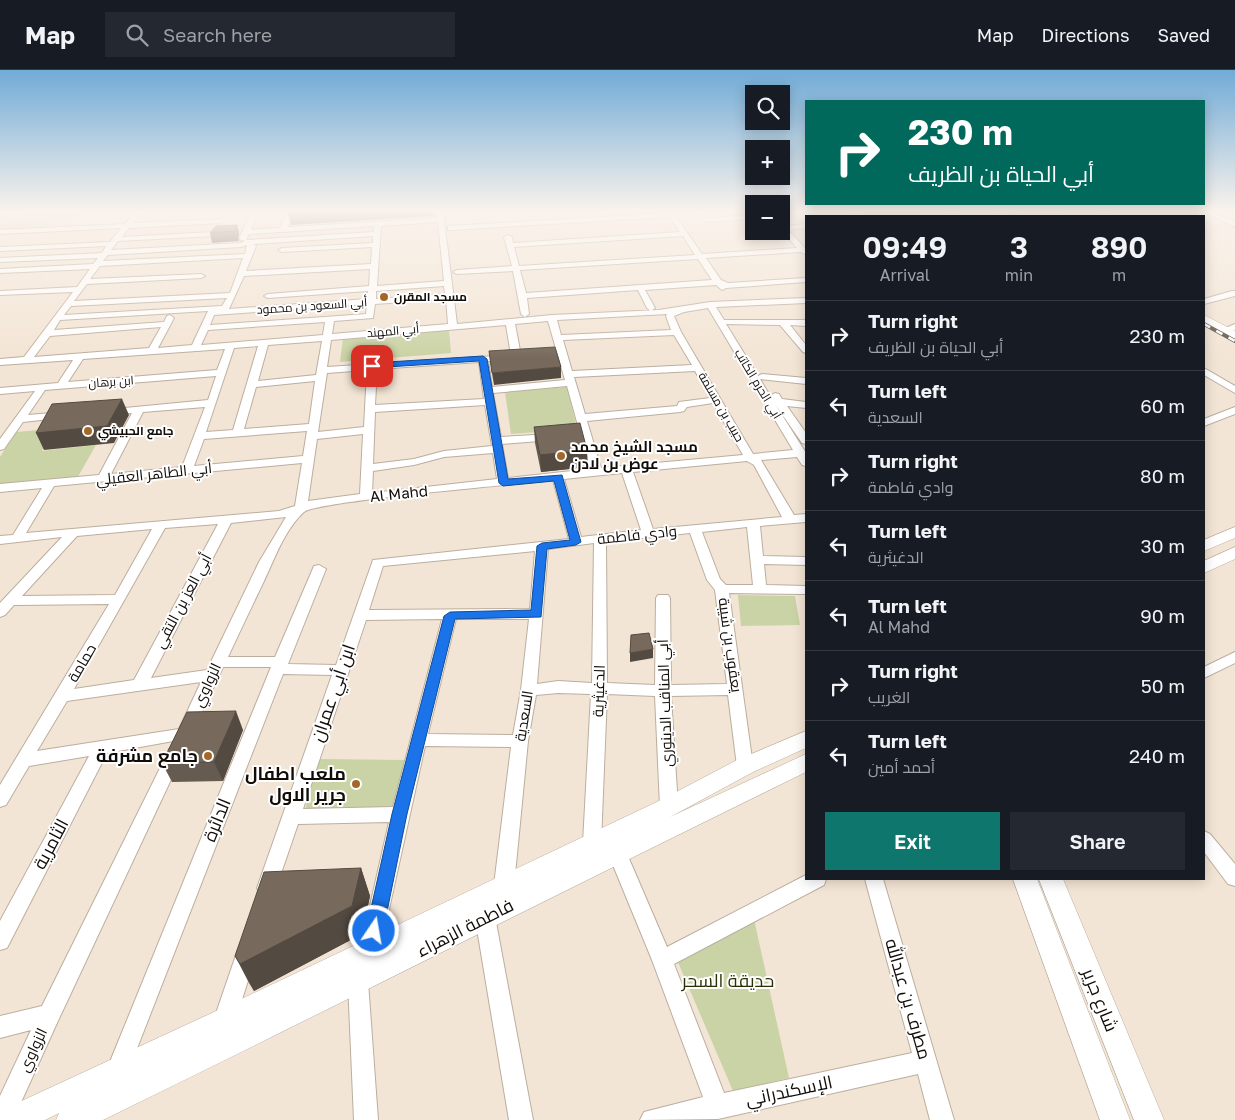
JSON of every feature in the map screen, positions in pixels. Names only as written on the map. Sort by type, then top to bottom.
[{"type":"main road","points":[[1205,318],[1232,331]]},
{"type":"main road","points":[[1205,330],[1235,346]]},
{"type":"main road","points":[[1205,546],[1235,532]]},
{"type":"main road","points":[[1205,567],[1235,552]]},
{"type":"main road","points":[[12,1120],[224,1022],[504,885],[669,807],[745,766],[805,739]]},
{"type":"main road","name":"فاطمة الزهراء","points":[[71,1120],[106,1111],[485,917],[805,762]]},
{"type":"main road","name":"شارع جرير","points":[[1025,880],[1115,1120]]},
{"type":"main road","name":"شارع جرير","points":[[1051,880],[1149,1120]]},
{"type":"street","points":[[27,360],[101,260]]},
{"type":"street","points":[[0,272],[178,260]]},
{"type":"street","points":[[195,287],[209,260]]},
{"type":"street","points":[[195,348],[211,313],[224,310],[233,295],[245,260]]},
{"type":"street","points":[[262,310],[278,260]]},
{"type":"street","points":[[275,272],[320,260]]},
{"type":"street","points":[[203,328],[250,325],[328,328],[357,318],[370,316],[376,260]]},
{"type":"street","points":[[449,260],[457,315]]},
{"type":"street","points":[[513,260],[523,296],[525,314]]},
{"type":"street","points":[[453,282],[456,268],[515,269],[655,260]]},
{"type":"street","points":[[704,260],[732,304]]},
{"type":"street","points":[[240,274],[375,266]]},
{"type":"street","points":[[10,293],[31,270]]},
{"type":"street","points":[[0,281],[9,271]]},
{"type":"street","points":[[275,272],[373,289],[453,282]]},
{"type":"street","points":[[523,296],[718,282],[727,286],[805,280]]},
{"type":"street","points":[[0,294],[81,286],[195,287],[233,295]]},
{"type":"street","points":[[67,304],[195,287]]},
{"type":"street","points":[[640,287],[651,308]]},
{"type":"street","points":[[1205,292],[1216,298]]},
{"type":"street","points":[[455,293],[457,315]]},
{"type":"street","name":"أبي السعود بن محمود","points":[[58,318],[174,311],[262,310],[455,293]]},
{"type":"street","points":[[1205,302],[1235,293]]},
{"type":"street","name":"أبي المهند","points":[[457,315],[510,322],[659,313],[715,305],[805,301]]},
{"type":"street","name":"أبي الحرم الكاتب","points":[[715,305],[805,439]]},
{"type":"street","name":"أبي الحرم الكاتب","points":[[715,305],[803,458]]},
{"type":"street","name":"أبي المهند","points":[[0,362],[264,343],[328,328],[348,332],[457,315],[697,307]]},
{"type":"street","name":"حبيب بن مسلمة","points":[[697,307],[672,312],[670,316],[677,332],[750,458],[758,463],[790,519]]},
{"type":"street","points":[[152,350],[174,311]]},
{"type":"street","points":[[552,318],[558,338],[557,354],[569,379],[580,418],[576,435],[597,473]]},
{"type":"street","points":[[510,322],[516,356]]},
{"type":"street","points":[[727,322],[805,323]]},
{"type":"street","points":[[783,323],[805,345]]},
{"type":"street","points":[[47,333],[167,324]]},
{"type":"street","points":[[243,345],[250,325]]},
{"type":"street","name":"الزواوي","points":[[1,1120],[49,1015],[266,562],[286,526],[300,508],[328,328]]},
{"type":"street","points":[[558,338],[677,332]]},
{"type":"street","points":[[238,433],[264,343]]},
{"type":"street","points":[[187,470],[212,403],[230,346]]},
{"type":"street","points":[[61,386],[80,356]]},
{"type":"street","points":[[253,384],[372,366],[527,356]]},
{"type":"street","points":[[483,359],[503,483]]},
{"type":"street","points":[[366,497],[372,366]]},
{"type":"street","points":[[489,390],[569,379],[699,368]]},
{"type":"street","points":[[1205,372],[1235,390]]},
{"type":"street","name":"ابن برهان","points":[[0,391],[221,373]]},
{"type":"street","points":[[762,377],[805,381]]},
{"type":"street","points":[[0,447],[42,388]]},
{"type":"street","points":[[580,418],[680,409],[683,404],[716,400]]},
{"type":"street","points":[[369,409],[422,404],[437,406],[490,402]]},
{"type":"street","points":[[779,402],[805,405]]},
{"type":"street","points":[[93,413],[212,403]]},
{"type":"street","points":[[103,479],[139,409]]},
{"type":"street","points":[[1205,410],[1216,417]]},
{"type":"street","points":[[1205,422],[1235,410]]},
{"type":"street","points":[[19,419],[75,414]]},
{"type":"street","points":[[200,436],[238,433],[369,430]]},
{"type":"street","points":[[367,468],[414,462],[444,454],[498,445],[576,435]]},
{"type":"street","name":"Al Mahd","points":[[0,540],[160,524],[281,515],[312,504],[626,469],[750,458],[803,458]]},
{"type":"street","name":"أبي الطاهر العقيلي","points":[[0,488],[308,459]]},
{"type":"street","points":[[626,469],[648,533]]},
{"type":"street","points":[[558,477],[576,542]]},
{"type":"street","points":[[17,538],[50,484]]},
{"type":"street","name":"وادي فاطمة","points":[[378,563],[600,538],[805,518]]},
{"type":"street","name":"أبي العز بن التقي","points":[[140,684],[227,519]]},
{"type":"street","points":[[753,523],[760,589]]},
{"type":"street","name":"حمامة","points":[[2,795],[63,696],[160,524]]},
{"type":"street","name":"يعقوب بن شيبة","points":[[695,529],[714,580],[722,589],[745,766]]},
{"type":"street","points":[[0,612],[73,533]]},
{"type":"street","name":"الدغيثرية","points":[[592,843],[602,578],[600,538]]},
{"type":"street","name":"السعدية","points":[[504,885],[520,742],[529,690],[542,546]]},
{"type":"street","points":[[758,560],[805,562]]},
{"type":"street","name":"ابن أبي عمران","points":[[263,901],[378,563]]},
{"type":"street","name":"الدائرة","points":[[117,1072],[319,569]]},
{"type":"street","points":[[722,589],[805,590]]},
{"type":"street","name":"أبي المناقب الدينوري","points":[[663,598],[663,691],[669,807]]},
{"type":"street","points":[[11,601],[119,599]]},
{"type":"street","points":[[361,615],[450,616],[537,614]]},
{"type":"street","points":[[370,950],[400,814],[450,616]]},
{"type":"street","points":[[1205,672],[1235,657]]},
{"type":"street","points":[[63,696],[140,684],[215,668],[280,666],[341,670]]},
{"type":"street","points":[[529,690],[558,687],[663,691],[736,689]]},
{"type":"street","points":[[24,760],[184,734]]},
{"type":"street","points":[[419,740],[520,742]]},
{"type":"street","name":"الثامرية","points":[[0,941],[102,747]]},
{"type":"street","points":[[290,817],[400,814]]},
{"type":"street","points":[[1205,840],[1234,875]]},
{"type":"street","points":[[617,853],[662,960],[718,1107]]},
{"type":"street","points":[[662,960],[815,880]]},
{"type":"street","name":"مطرف بن عبدالله","points":[[874,880],[942,1120]]},
{"type":"street","points":[[485,917],[521,1120]]},
{"type":"street","points":[[224,1022],[251,938]]},
{"type":"street","points":[[358,982],[366,1120]]},
{"type":"street","points":[[0,1027],[49,1015]]},
{"type":"street","name":"الإسكندراني","points":[[652,1120],[926,1061]]},
{"type":"green space","points":[[449,330],[451,353],[340,362],[343,338]]},
{"type":"green space","points":[[567,387],[577,429],[511,434],[505,392]]},
{"type":"green space","points":[[56,424],[42,451],[96,445],[76,480],[0,487],[0,457],[16,432],[39,430]]},
{"type":"green space","points":[[738,595],[795,596],[800,625],[741,626]]},
{"type":"green space","name":"ملعب اطفال جرير الاول","points":[[319,759],[405,760],[393,808],[305,810]]},
{"type":"green space","name":"حديقة السحر","points":[[754,919],[789,1078],[733,1091],[677,960]]},
{"type":"building","points":[[555,347],[561,367],[492,373],[489,351]]},
{"type":"building","points":[[122,399],[107,426],[36,433],[52,404]]},
{"type":"building","points":[[580,423],[587,450],[540,455],[534,427]]},
{"type":"building","points":[[649,633],[653,649],[630,653],[631,635]]},
{"type":"building","points":[[236,711],[214,762],[162,763],[187,712]]},
{"type":"building","points":[[361,868],[352,906],[240,964],[235,956],[264,872]]},
{"type":"railway","points":[[1205,325],[1235,341]]},
{"type":"place","name":"مسجد المقرن","points":[[384,297]]},
{"type":"place","name":"جامع الحبيشي","points":[[88,431]]},
{"type":"place","name":"مسجد الشيخ محمد عوض بن لادن","points":[[561,456]]},
{"type":"place","name":"جامع مشرفة","points":[[208,756]]},
{"type":"place","name":"ملعب اطفال جرير الاول","points":[[356,784]]},
{"type":"route","points":[[372,366],[483,359],[498,441],[503,483],[558,477],[576,542],[542,546],[537,614],[450,616],[400,814],[374,931]]}]
